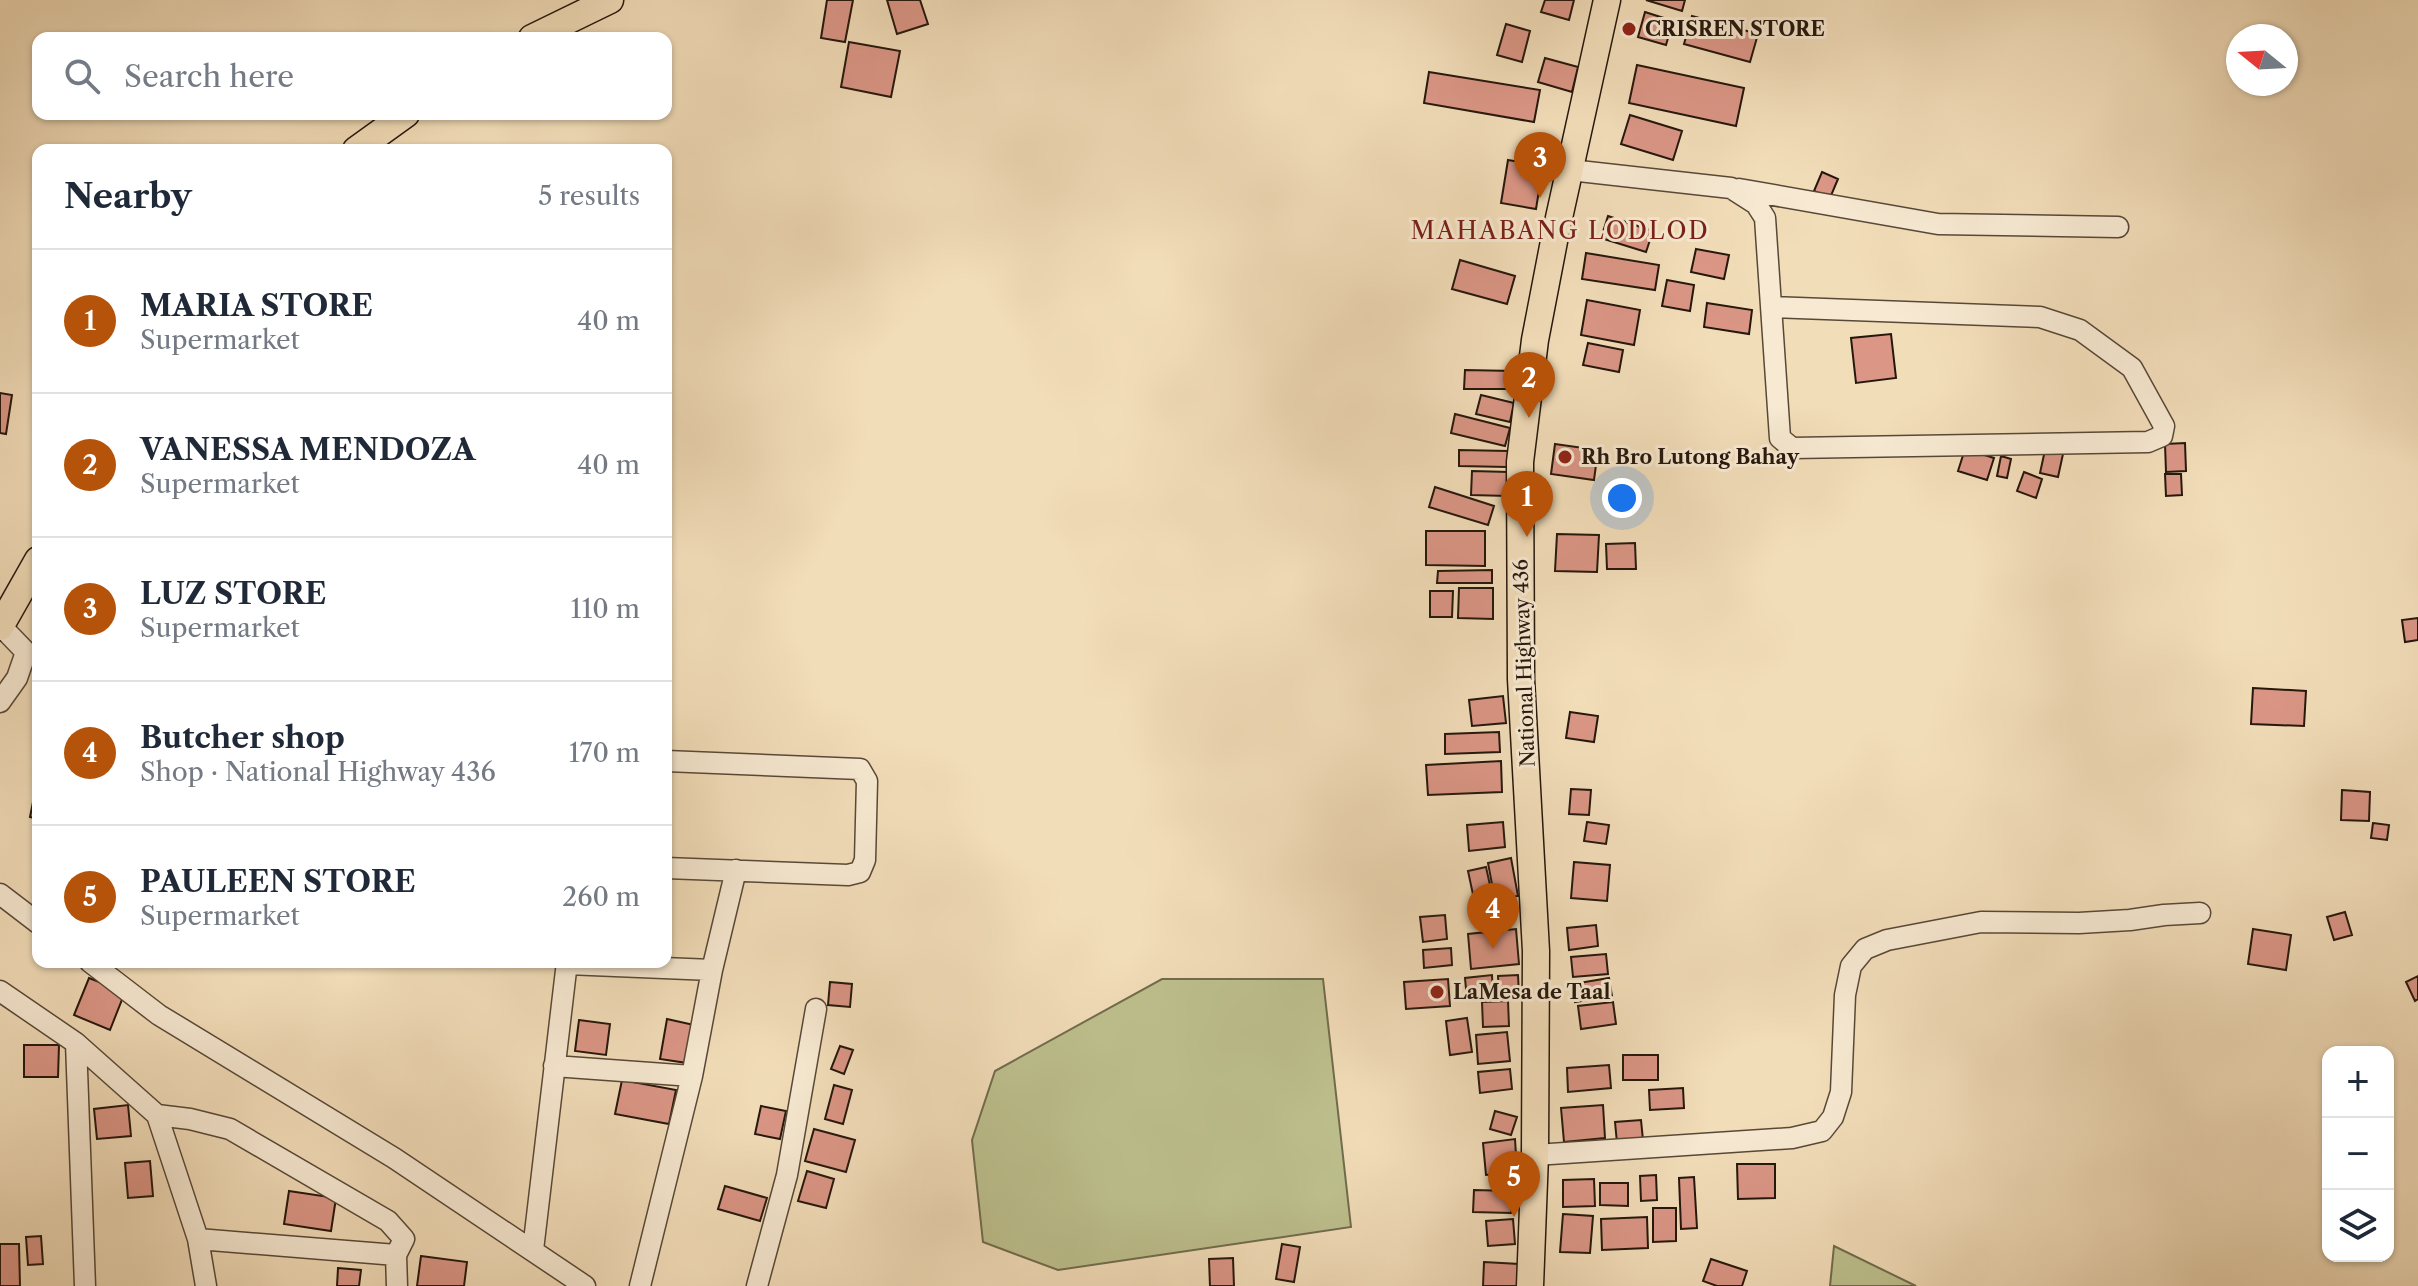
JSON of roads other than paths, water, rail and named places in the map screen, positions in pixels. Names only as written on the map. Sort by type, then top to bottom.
[{"type":"main road","points":[[544,32],[610,0]]},
{"type":"main road","name":"National Highway 436","points":[[1530,1286],[1535,1155],[1536,951],[1521,679],[1520,462],[1535,340],[1607,0]]},
{"type":"main road","points":[[364,144],[398,120]]},
{"type":"main road","points":[[0,626],[32,570]]},
{"type":"street","points":[[1570,170],[1731,188],[1938,224],[2118,227]]},
{"type":"street","points":[[1731,188],[1756,204],[1765,218],[1771,307],[1780,438],[1792,448],[2148,442],[2162,436],[2164,426],[2132,368],[2080,330],[2040,317],[1771,307]]},
{"type":"street","points":[[0,626],[26,652],[17,678],[0,702]]},
{"type":"street","points":[[672,761],[860,769],[867,781],[865,860],[860,872],[848,875],[672,868]]},
{"type":"street","points":[[640,1286],[692,1076],[712,970],[736,870]]},
{"type":"street","points":[[0,894],[32,918]]},
{"type":"street","points":[[1535,1155],[1792,1138],[1822,1131],[1833,1117],[1841,1092],[1845,995],[1851,966],[1865,949],[1887,940],[1981,922],[2092,922],[2200,913]]},
{"type":"street","points":[[98,968],[159,1015],[394,1158],[585,1286]]},
{"type":"street","points":[[533,1250],[566,968]]},
{"type":"street","points":[[671,968],[712,970]]},
{"type":"street","points":[[0,991],[76,1043],[157,1115],[198,1239],[206,1286]]},
{"type":"street","points":[[757,1286],[787,1175],[816,1009]]},
{"type":"street","points":[[76,1043],[85,1286]]},
{"type":"street","points":[[554,1066],[692,1076]]},
{"type":"street","points":[[157,1115],[230,1129],[388,1221],[404,1239],[396,1255],[397,1286]]},
{"type":"street","points":[[198,1239],[396,1255]]},
{"type":"place","name":"CRISREN STORE","points":[[1629,29]]},
{"type":"place","name":"LUZ STORE","points":[[1540,198]]},
{"type":"place","name":"VANESSA MENDOZA","points":[[1529,418]]},
{"type":"place","name":"Rh Bro Lutong Bahay","points":[[1565,457]]},
{"type":"place","name":"MARIA STORE","points":[[1527,537]]},
{"type":"place","name":"Butcher shop","points":[[1493,949]]},
{"type":"place","name":"LaMesa de Taal","points":[[1437,992]]},
{"type":"place","name":"PAULEEN STORE","points":[[1514,1217]]},
{"type":"district","name":"MAHABANG LODLOD","points":[[1560,231]]}]
